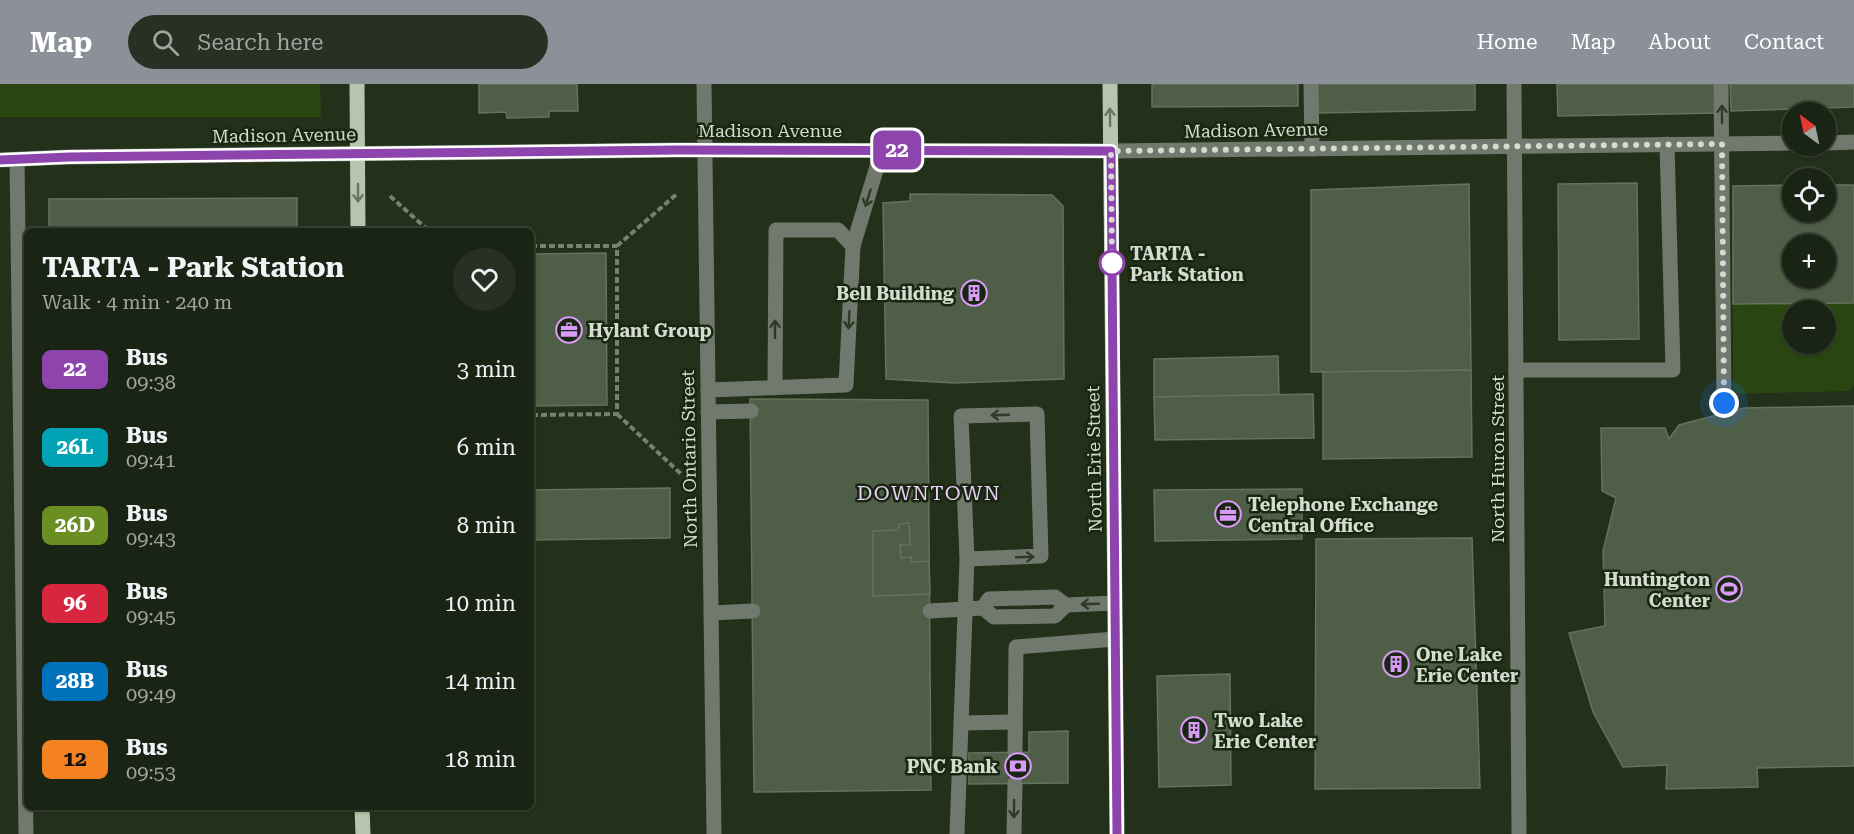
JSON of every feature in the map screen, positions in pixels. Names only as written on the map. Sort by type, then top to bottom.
[{"type":"main road","points":[[357,84],[358,228]]},
{"type":"main road","name":"North Erie Street","points":[[1110,84],[1117,834]]},
{"type":"main road","points":[[362,810],[363,834]]},
{"type":"street","name":"North Ontario Street","points":[[704,84],[714,834]]},
{"type":"street","points":[[1311,84],[1312,149]]},
{"type":"street","name":"North Huron Street","points":[[1514,84],[1519,834]]},
{"type":"street","points":[[1721,84],[1724,403]]},
{"type":"street","points":[[1836,142],[1854,142]]},
{"type":"street","name":"Madison Avenue","points":[[0,160],[69,157],[704,150],[1111,151],[1782,143]]},
{"type":"street","points":[[1516,370],[1673,370],[1667,144]]},
{"type":"street","points":[[708,390],[775,388],[819,393],[846,385],[853,246],[882,150]]},
{"type":"street","points":[[18,160],[24,666]]},
{"type":"street","points":[[775,388],[776,230],[838,230],[853,246]]},
{"type":"street","points":[[708,412],[751,411]]},
{"type":"street","points":[[957,834],[967,559],[961,416],[1037,414],[1041,556],[967,559]]},
{"type":"street","points":[[930,611],[983,608],[989,599],[1055,597],[1066,605],[1115,603]]},
{"type":"street","points":[[711,613],[753,611]]},
{"type":"street","points":[[1015,753],[1016,646],[1115,639]]},
{"type":"street","points":[[961,723],[1015,722]]},
{"type":"street","points":[[1014,783],[1014,834]]},
{"type":"street","points":[[26,810],[26,834]]},
{"type":"path","points":[[534,246],[617,246],[678,193]]},
{"type":"path","points":[[390,196],[426,228]]},
{"type":"path","points":[[617,246],[617,414]]},
{"type":"path","points":[[534,415],[617,414],[681,474]]},
{"type":"green space","points":[[0,84],[320,84],[321,117],[0,117]]},
{"type":"green space","points":[[1836,303],[1854,303],[1854,385],[1848,391],[1733,394],[1733,304],[1782,304],[1782,354],[1836,354]]},
{"type":"building","points":[[479,84],[577,84],[578,111],[549,111],[549,117],[507,118],[506,112],[479,113]]},
{"type":"building","points":[[1152,84],[1298,84],[1298,106],[1152,107]]},
{"type":"building","points":[[1316,84],[1475,84],[1475,110],[1317,113]]},
{"type":"building","points":[[1557,84],[1719,84],[1720,113],[1558,116]]},
{"type":"building","points":[[1730,84],[1854,84],[1854,107],[1836,108],[1836,102],[1782,102],[1782,109],[1731,111]]},
{"type":"building","points":[[1637,183],[1639,339],[1559,340],[1558,184]]},
{"type":"building","points":[[1469,184],[1471,370],[1311,372],[1311,190]]},
{"type":"building","points":[[1782,185],[1782,222],[1836,222],[1836,185],[1854,185],[1854,303],[1836,303],[1836,300],[1782,300],[1782,304],[1733,304],[1733,186]]},
{"type":"building","name":"Bell Building","points":[[910,194],[1052,195],[1063,206],[1064,379],[954,383],[886,379],[883,203],[910,201]]},
{"type":"building","points":[[297,198],[297,228],[49,228],[49,199]]},
{"type":"building","name":"Hylant Group","points":[[606,253],[607,405],[534,406],[534,254]]},
{"type":"building","points":[[1278,356],[1279,395],[1154,397],[1154,359]]},
{"type":"building","points":[[1471,370],[1472,457],[1323,459],[1323,372]]},
{"type":"building","points":[[1313,394],[1314,438],[1155,440],[1154,397]]},
{"type":"building","points":[[750,399],[928,400],[931,790],[754,792]]},
{"type":"building","name":"Huntington Center","points":[[1854,406],[1854,766],[1757,768],[1758,787],[1666,789],[1667,765],[1623,767],[1593,712],[1569,633],[1605,626],[1603,551],[1616,498],[1602,491],[1601,428],[1665,428],[1669,439],[1679,425],[1744,408]]},
{"type":"building","points":[[670,488],[670,538],[534,540],[534,490]]},
{"type":"building","name":"Telephone Exchange Central Office","points":[[1302,489],[1302,539],[1155,541],[1154,490]]},
{"type":"building","points":[[909,523],[910,545],[900,545],[901,558],[911,557],[911,562],[929,561],[930,594],[873,596],[873,531],[899,530],[899,524]]},
{"type":"building","name":"One Lake Erie Center","points":[[1472,538],[1480,788],[1315,789],[1316,539]]},
{"type":"building","name":"Two Lake Erie Center","points":[[1230,674],[1231,785],[1159,787],[1157,676]]},
{"type":"building","points":[[1068,731],[1068,783],[969,784],[969,753],[1029,752],[1029,732]]},
{"type":"tunnel","points":[[1015,753],[1015,783]]},
{"type":"bus line","name":"22","points":[[0,160],[69,157],[677,150],[1111,151],[1117,834]]},
{"type":"place","name":"TARTA - Park Station","points":[[1112,263]]},
{"type":"place","name":"Bell Building","points":[[974,293]]},
{"type":"place","name":"Hylant Group","points":[[569,330]]},
{"type":"place","name":"Telephone Exchange Central Office","points":[[1228,514]]},
{"type":"place","name":"Huntington Center","points":[[1729,589]]},
{"type":"place","name":"One Lake Erie Center","points":[[1396,664]]},
{"type":"place","name":"Two Lake Erie Center","points":[[1194,730]]},
{"type":"place","name":"PNC Bank","points":[[1018,766]]},
{"type":"district","name":"DOWNTOWN","points":[[929,493]]},
{"type":"route","points":[[1112,263],[1111,151],[1722,144],[1724,403]]}]
